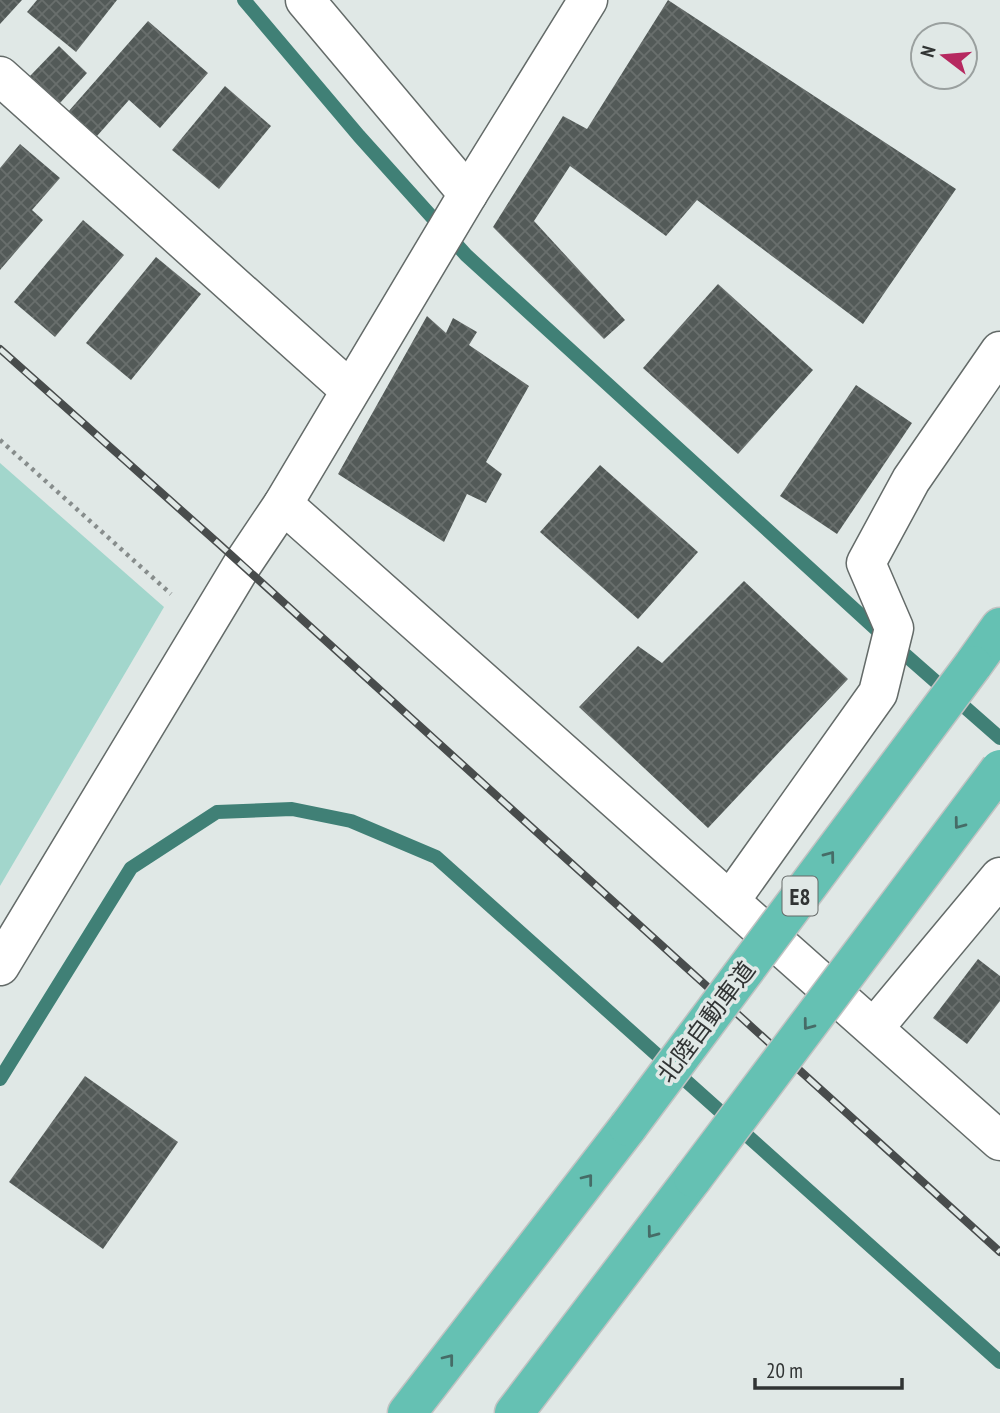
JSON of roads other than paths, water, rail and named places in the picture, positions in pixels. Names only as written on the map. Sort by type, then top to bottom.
[{"type":"highway","name":"北陸自動車道","points":[[407,1413],[628,1127],[1000,627]]},
{"type":"highway","points":[[514,1413],[1000,769]]},
{"type":"street","points":[[305,0],[468,194]]},
{"type":"street","points":[[0,966],[588,0]]},
{"type":"street","points":[[0,76],[350,390]]},
{"type":"street","points":[[730,901],[878,693],[894,628],[866,563],[911,480],[1000,351]]},
{"type":"street","points":[[283,504],[1000,1141]]},
{"type":"street","points":[[874,1028],[1000,877]]},
{"type":"waterway","points":[[244,0],[359,136],[466,255],[877,630],[1000,738]]},
{"type":"waterway","points":[[0,1079],[131,868],[217,812],[292,809],[351,821],[436,857],[1000,1362]]},
{"type":"railway","points":[[0,349],[1000,1252]]}]
